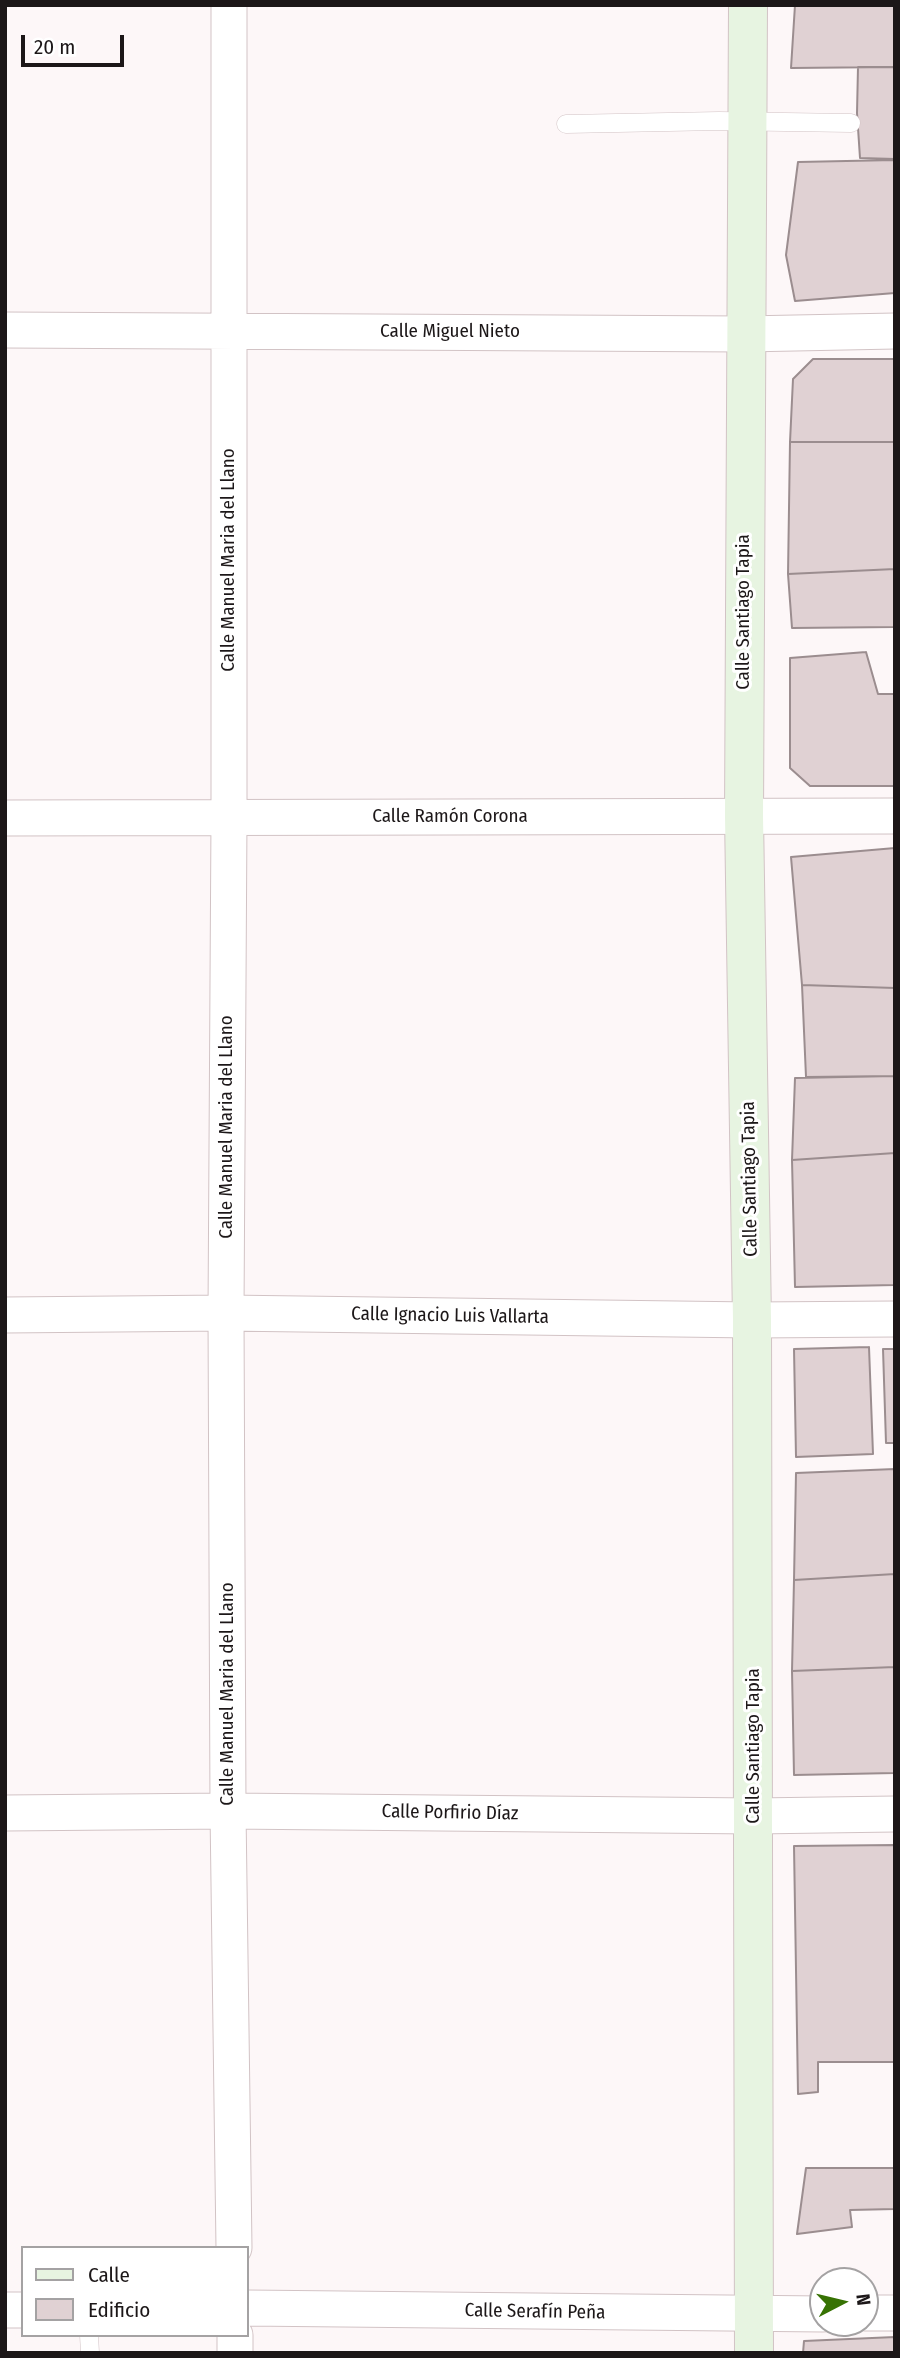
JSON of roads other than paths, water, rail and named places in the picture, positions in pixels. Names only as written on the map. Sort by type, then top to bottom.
[{"type":"street","name":"Calle Manuel Maria del Llano","points":[[229,5],[226,1313],[228,1811],[234,2246]]},
{"type":"street","name":"Calle Santiago Tapia","points":[[748,5],[744,816],[752,1320],[754,2353]]},
{"type":"street","name":"Calle Miguel Nieto","points":[[5,330],[745,334],[895,331]]},
{"type":"street","name":"Calle Ramón Corona","points":[[5,818],[895,816]]},
{"type":"street","name":"Calle Ignacio Luis Vallarta","points":[[5,1315],[226,1313],[752,1320],[895,1319]]},
{"type":"street","name":"Calle Porfirio Díaz","points":[[5,1813],[228,1811],[755,1816],[895,1814]]},
{"type":"street","name":"Calle Serafín Peña","points":[[248,2308],[809,2314]]},
{"type":"lane","points":[[566,124],[747,121],[850,123]]}]
